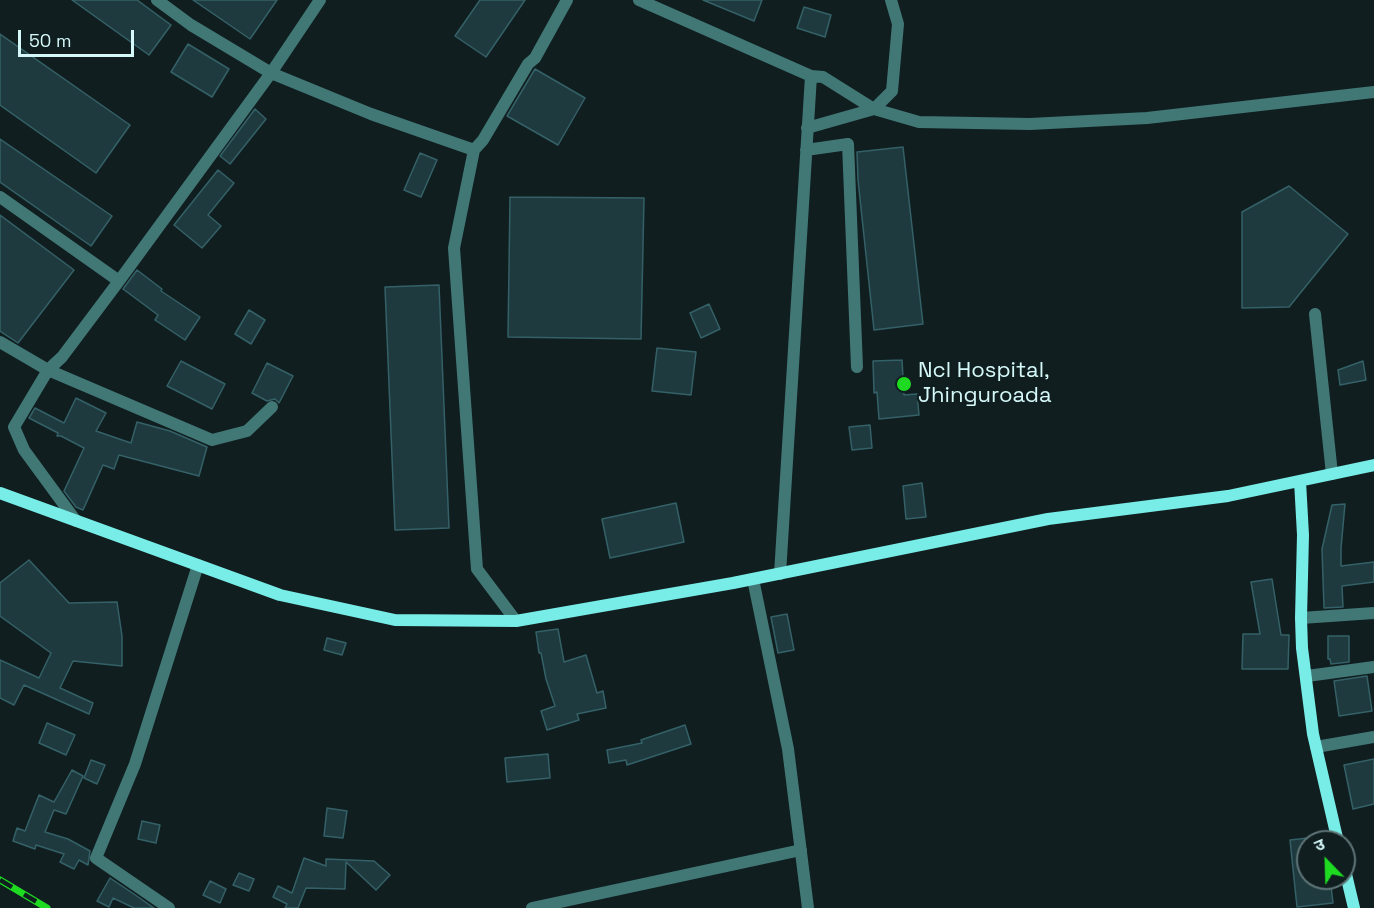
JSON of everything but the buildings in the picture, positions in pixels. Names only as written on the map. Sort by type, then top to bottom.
[{"type":"street","points":[[157,0],[191,25],[271,73],[371,114],[474,150]]},
{"type":"street","points":[[76,520],[24,450],[14,427],[48,370],[62,357],[119,281],[271,73],[320,0]]},
{"type":"street","points":[[516,621],[477,569],[454,249],[474,150],[483,140],[528,64],[535,58],[567,0]]},
{"type":"street","points":[[639,0],[811,76],[823,77],[874,109],[919,122],[1030,124],[1147,118],[1374,92]]},
{"type":"street","points":[[807,128],[874,109],[892,91],[898,24],[891,0]]},
{"type":"street","points":[[780,574],[811,76]]},
{"type":"street","points":[[806,150],[848,144],[857,368]]},
{"type":"street","points":[[0,197],[119,281]]},
{"type":"street","points":[[1315,314],[1332,474]]},
{"type":"street","points":[[0,342],[48,370],[212,440],[247,431],[272,407]]},
{"type":"street","points":[[0,493],[280,595],[395,620],[516,621],[780,574],[1048,519],[1227,496],[1374,465]]},
{"type":"street","points":[[1300,481],[1303,535],[1300,618],[1316,747],[1335,830]]},
{"type":"street","points":[[169,908],[96,858],[135,764],[198,565]]},
{"type":"street","points":[[753,579],[788,749],[808,908]]},
{"type":"street","points":[[1300,618],[1374,613]]},
{"type":"street","points":[[1307,676],[1374,667]]},
{"type":"street","points":[[1316,747],[1374,737]]},
{"type":"street","points":[[532,908],[801,850]]},
{"type":"street","points":[[1350,890],[1354,908]]},
{"type":"railway","points":[[0,880],[47,908]]},
{"type":"place","name":"Ncl Hospital, Jhinguroada","points":[[904,384]]}]
